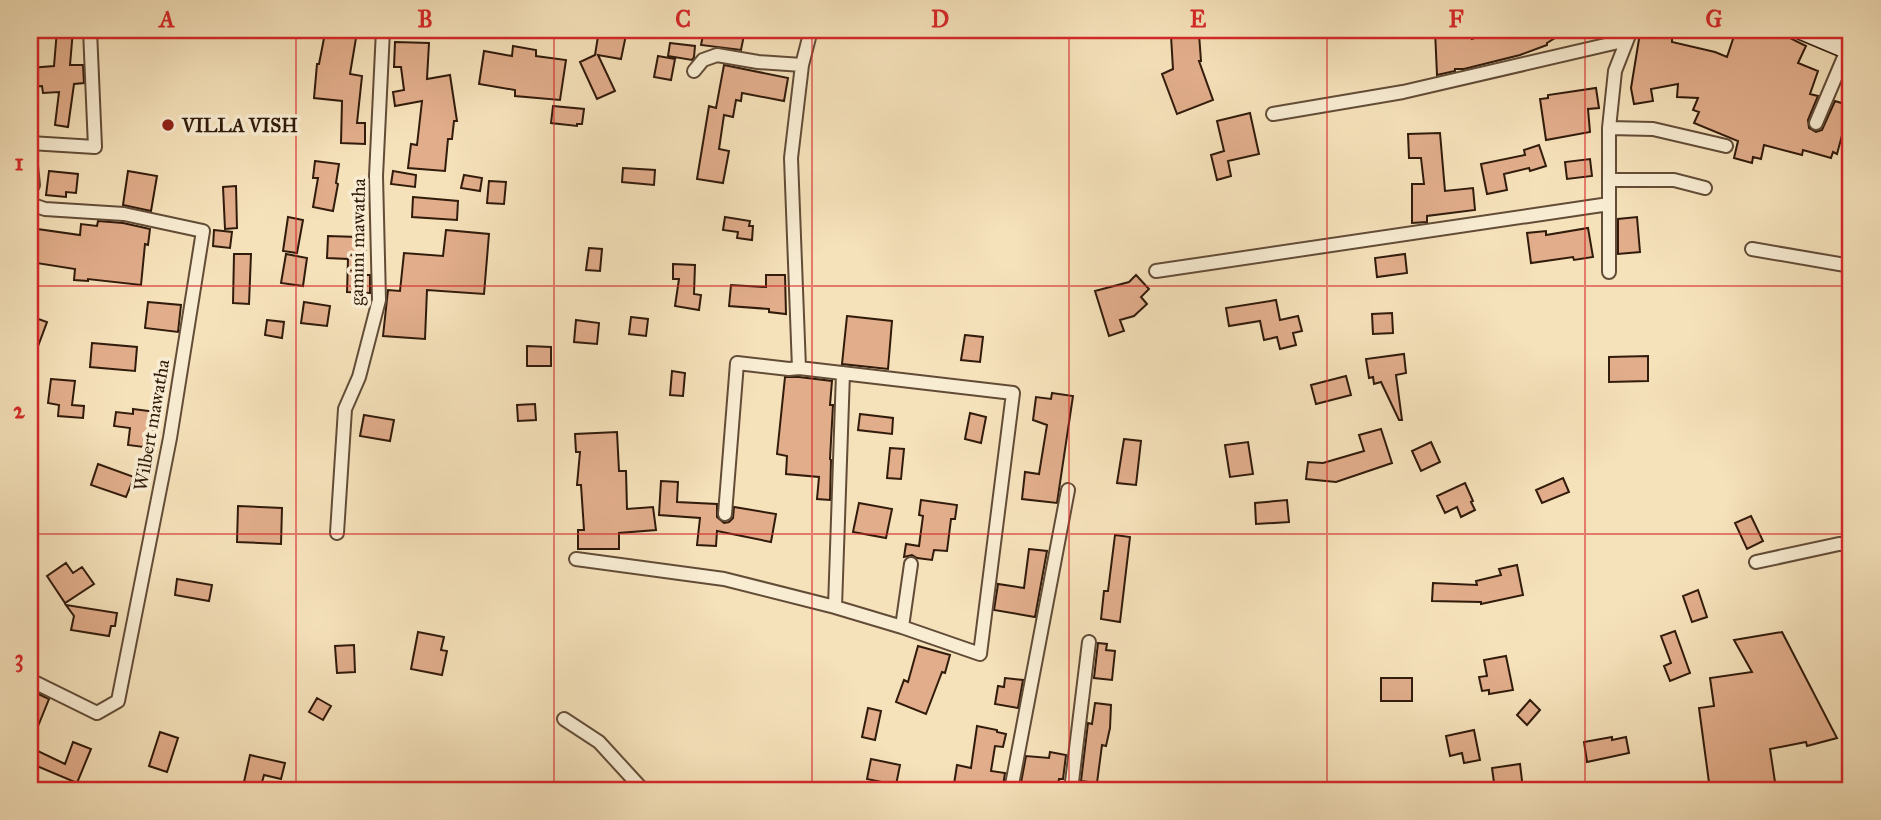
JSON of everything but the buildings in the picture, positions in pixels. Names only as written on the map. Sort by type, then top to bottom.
[{"type":"street","points":[[30,143],[95,146],[90,30]]},
{"type":"street","name":"gamini mawatha","points":[[337,533],[345,409],[359,377],[379,300],[376,176],[383,30]]},
{"type":"street","points":[[554,30],[576,30]]},
{"type":"street","points":[[799,368],[791,158],[802,65],[811,30]]},
{"type":"street","points":[[1801,30],[1849,50],[1816,122]]},
{"type":"street","points":[[1272,114],[1403,92],[1629,35]]},
{"type":"street","points":[[1609,272],[1609,128],[1615,71],[1629,35]]},
{"type":"street","points":[[694,71],[703,60],[717,55],[758,62],[802,65]]},
{"type":"street","points":[[1609,128],[1653,129],[1726,146]]},
{"type":"street","points":[[30,156],[33,185],[30,191]]},
{"type":"street","points":[[1611,180],[1674,180],[1705,188]]},
{"type":"street","name":"Wilbert mawatha","points":[[30,204],[45,209],[124,214],[203,231],[170,438],[118,701],[97,713],[30,680]]},
{"type":"street","points":[[1156,271],[1609,204]]},
{"type":"street","points":[[1752,249],[1851,266]]},
{"type":"street","points":[[576,559],[724,579],[835,607],[980,654],[1013,393],[737,363],[725,514]]},
{"type":"street","points":[[835,607],[843,373]]},
{"type":"street","points":[[1011,790],[1068,490]]},
{"type":"street","points":[[1756,562],[1839,544],[1851,544]]},
{"type":"street","points":[[902,627],[911,564]]},
{"type":"street","points":[[1071,790],[1089,642]]},
{"type":"street","points":[[564,719],[599,742],[643,790]]},
{"type":"place","name":"VILLA VISH","points":[[168,125]]}]
